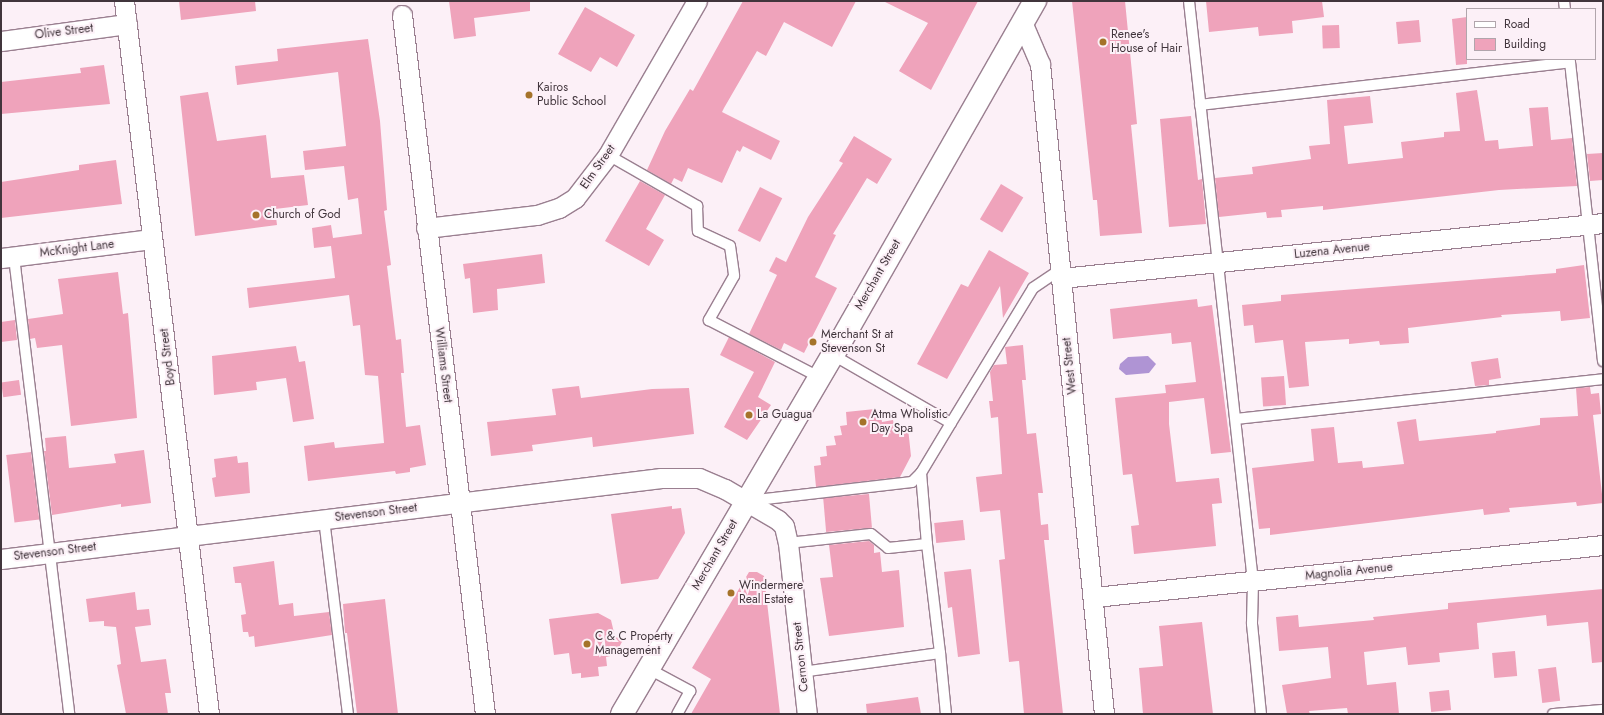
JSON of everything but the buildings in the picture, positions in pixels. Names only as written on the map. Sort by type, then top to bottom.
[{"type":"main road","name":"Merchant Street","points":[[622,714],[833,355],[1035,1]]},
{"type":"street","name":"Boyd Street","points":[[124,1],[209,714]]},
{"type":"street","name":"Elm Street","points":[[426,228],[537,215],[559,208],[574,198],[588,184],[608,155],[696,1]]},
{"type":"street","name":"Williams Street","points":[[402,15],[426,228],[485,714]]},
{"type":"street","name":"West Street","points":[[1022,22],[1040,64],[1094,597],[1104,714]]},
{"type":"street","name":"Olive Street","points":[[1,40],[127,24]]},
{"type":"street","name":"Luzena Avenue","points":[[1061,274],[1218,263],[1596,224]]},
{"type":"street","name":"McKnight Lane","points":[[7,258],[152,239]]},
{"type":"street","name":"Stevenson Street","points":[[1,559],[460,502],[681,477],[710,481],[746,501]]},
{"type":"street","name":"Cernon Street","points":[[746,501],[778,520],[784,526],[788,543],[807,714]]},
{"type":"street","name":"Magnolia Avenue","points":[[1094,597],[1253,582],[1603,545]]},
{"type":"lane","points":[[1189,1],[1253,582],[1252,624],[1261,714]]},
{"type":"lane","points":[[1200,105],[1570,60],[1596,224],[1603,361]]},
{"type":"lane","points":[[608,155],[697,206],[698,231],[730,246],[734,276],[709,320],[820,377]]},
{"type":"lane","points":[[7,258],[50,553],[69,714]]},
{"type":"lane","points":[[746,501],[912,482],[921,473],[1033,288],[1061,274]]},
{"type":"lane","points":[[833,355],[951,422]]},
{"type":"lane","points":[[1236,419],[1603,379]]},
{"type":"lane","points":[[921,473],[927,544],[946,714]]},
{"type":"lane","points":[[324,519],[348,714]]},
{"type":"lane","points":[[788,543],[871,534],[888,548],[927,544]]},
{"type":"lane","points":[[802,672],[940,653]]},
{"type":"lane","points":[[648,669],[690,691],[677,714]]},
{"type":"lane","points":[[1553,714],[1603,710]]},
{"type":"shaded area","points":[[1148,356],[1156,364],[1149,373],[1126,375],[1119,369],[1120,364],[1128,357]]},
{"type":"place","name":"Renee's House of Hair","points":[[1103,42]]},
{"type":"place","name":"Kairos Public School","points":[[529,95]]},
{"type":"place","name":"Church of God","points":[[256,215]]},
{"type":"place","name":"Merchant St at Stevenson St","points":[[813,342]]},
{"type":"place","name":"La Guagua","points":[[749,415]]},
{"type":"place","name":"Atma Wholistic Day Spa","points":[[863,422]]},
{"type":"place","name":"Windermere Real Estate","points":[[731,593]]},
{"type":"place","name":"C & C Property Management","points":[[587,644]]}]
